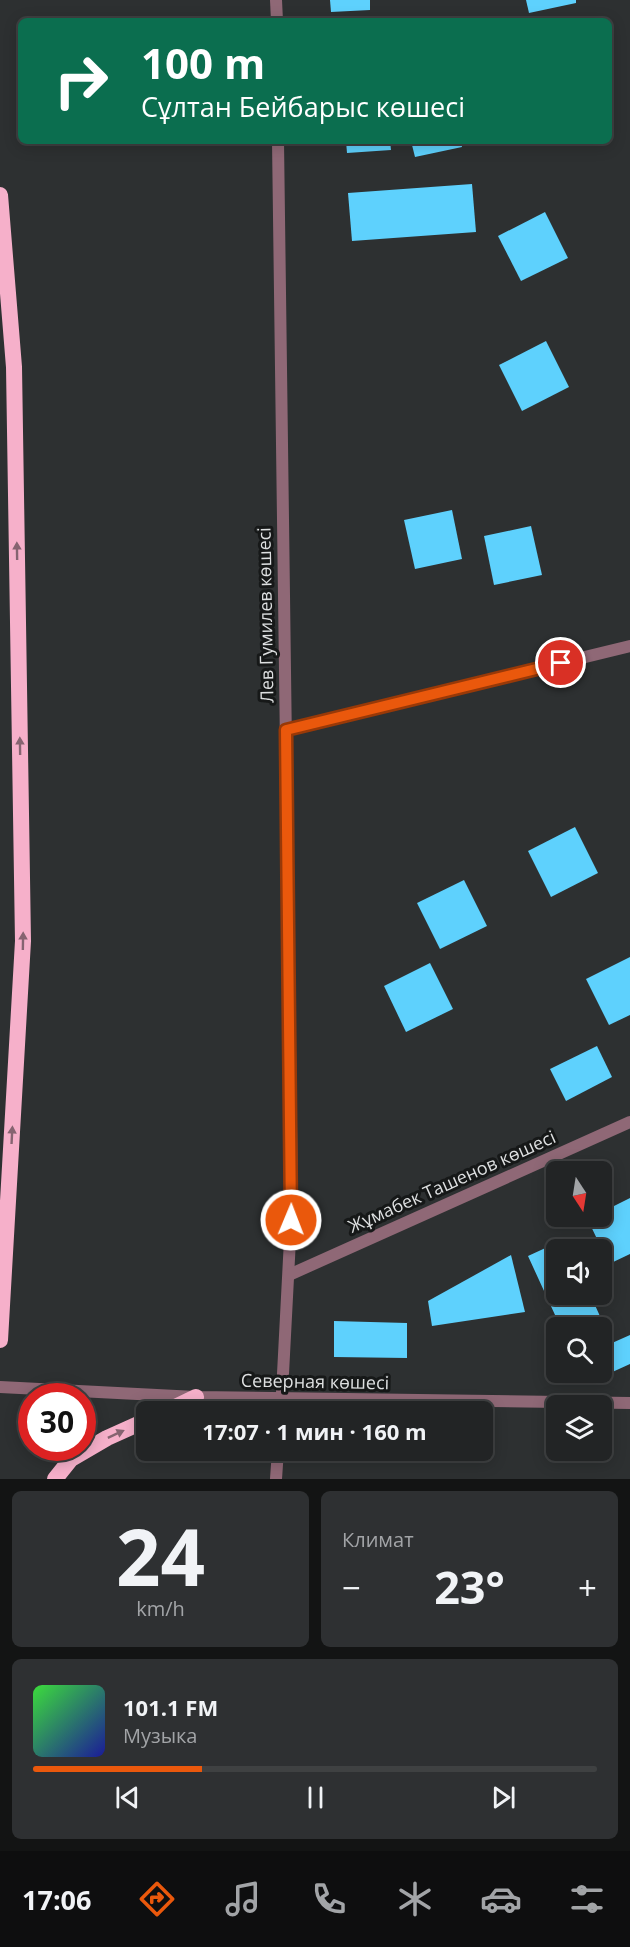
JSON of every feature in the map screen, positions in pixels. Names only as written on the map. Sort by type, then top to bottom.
[{"type":"highway","points":[[0,195],[14,367],[23,941],[0,1340]]},
{"type":"highway","points":[[188,1401],[196,1397]]},
{"type":"highway","points":[[55,1479],[71,1459],[107,1438],[136,1425]]},
{"type":"street","points":[[276,0],[277,18]]},
{"type":"street","name":"Лев Гумилев көшесі","points":[[278,144],[292,1201],[281,1401]]},
{"type":"street","points":[[286,730],[630,646]]},
{"type":"street","name":"Жұмабек Ташенов көшесі","points":[[289,1275],[630,1122]]},
{"type":"street","name":"Северная көшесі","points":[[0,1387],[234,1401]]},
{"type":"street","name":"Северная көшесі","points":[[493,1404],[630,1403]]},
{"type":"street","points":[[276,1479],[277,1461]]},
{"type":"building","points":[[330,0],[370,0],[370,10],[331,12]]},
{"type":"building","points":[[526,0],[576,0],[576,3],[529,13]]},
{"type":"building","points":[[346,144],[390,144],[391,150],[347,153]]},
{"type":"building","points":[[412,144],[462,144],[462,147],[415,157]]},
{"type":"building","points":[[472,184],[476,232],[352,241],[348,193]]},
{"type":"building","points":[[545,212],[568,258],[521,281],[498,236]]},
{"type":"building","points":[[546,341],[569,387],[522,411],[499,365]]},
{"type":"building","points":[[452,510],[462,559],[415,569],[404,520]]},
{"type":"building","points":[[531,526],[542,575],[494,585],[484,536]]},
{"type":"building","points":[[575,827],[598,873],[551,897],[528,851]]},
{"type":"building","points":[[464,880],[487,926],[440,949],[417,903]]},
{"type":"building","points":[[630,957],[630,1015],[609,1025],[586,979]]},
{"type":"building","points":[[430,963],[453,1009],[406,1032],[384,986]]},
{"type":"building","points":[[597,1046],[612,1077],[566,1101],[550,1069]]},
{"type":"building","points":[[630,1198],[630,1254],[612,1263],[612,1239],[597,1239],[591,1227],[612,1227],[612,1207]]},
{"type":"building","points":[[546,1248],[546,1295],[528,1256]]},
{"type":"building","points":[[511,1255],[525,1312],[432,1326],[428,1301]]},
{"type":"building","points":[[550,1305],[595,1305],[600,1317],[556,1317]]},
{"type":"building","points":[[334,1321],[407,1323],[407,1358],[334,1357]]},
{"type":"building","points":[[630,1335],[630,1364],[612,1372],[612,1343]]},
{"type":"route","points":[[291,1220],[286,730],[561,663]]}]
